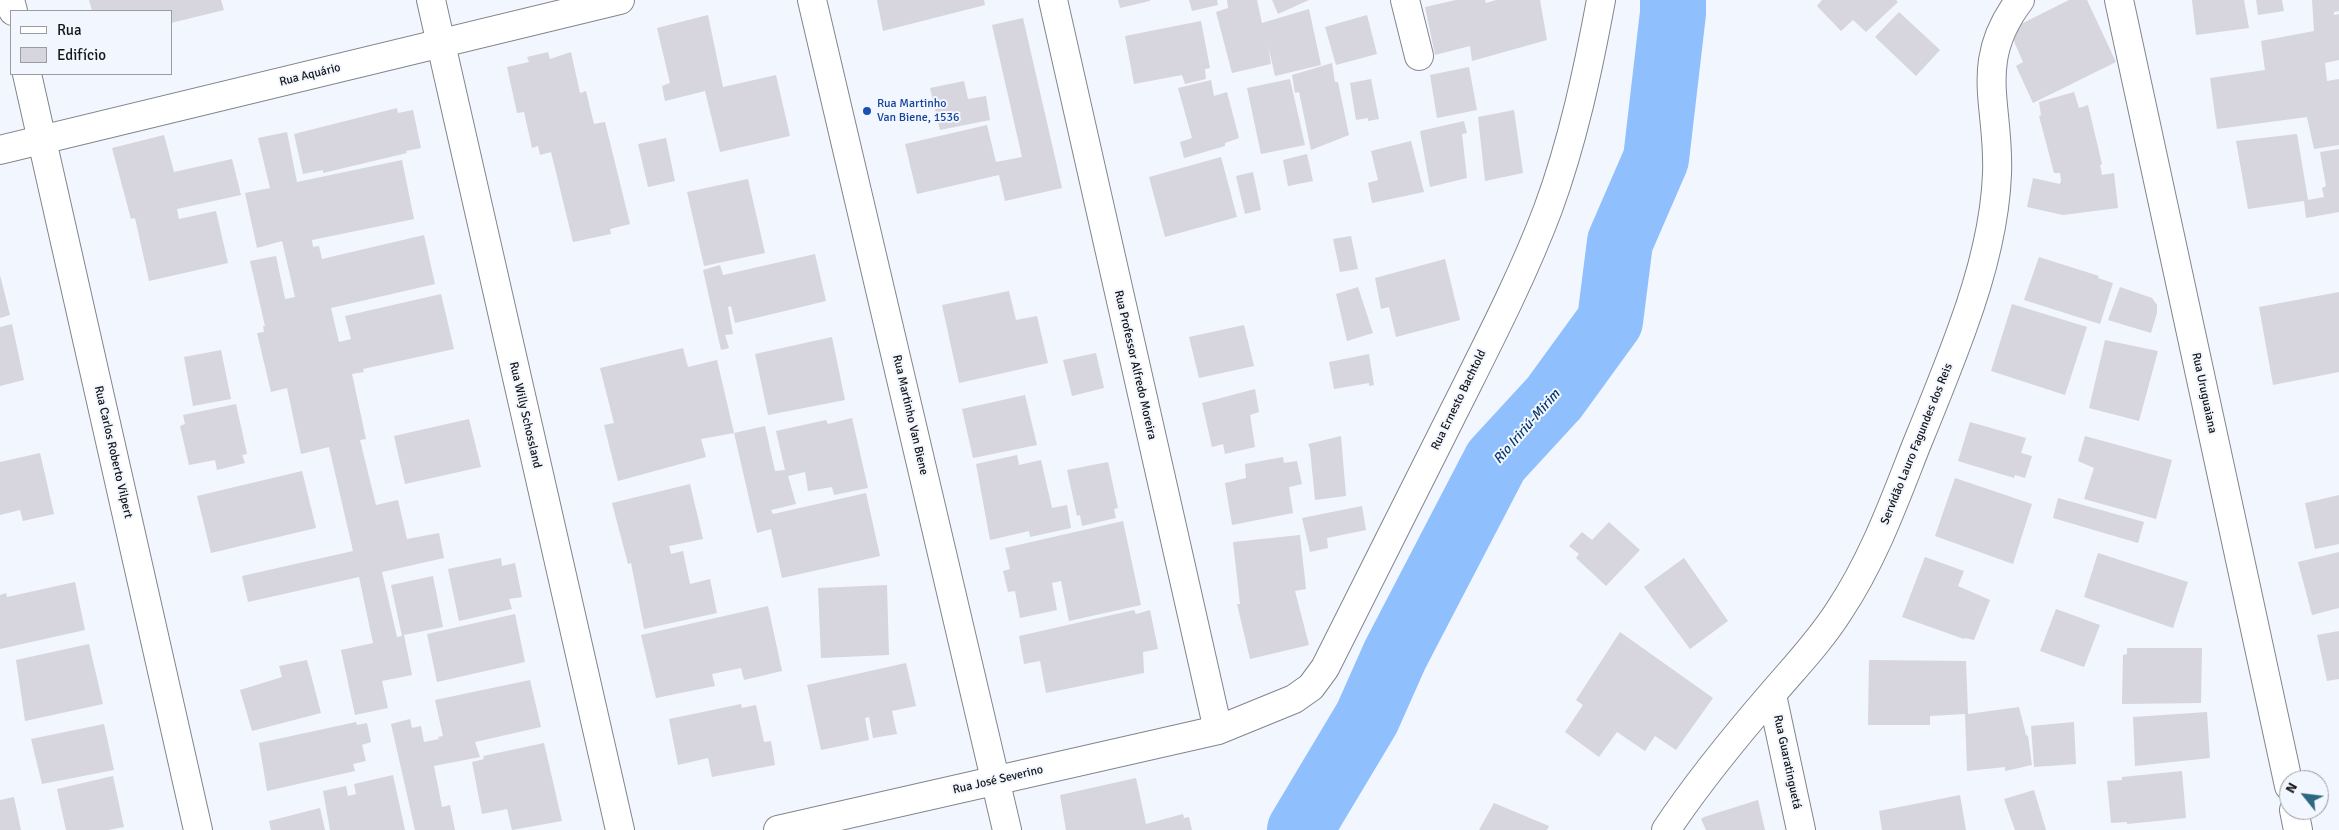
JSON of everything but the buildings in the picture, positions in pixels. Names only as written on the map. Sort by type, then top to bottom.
[{"type":"street","name":"Rua Willy Schossland","points":[[431,0],[620,830]]},
{"type":"street","name":"Rua Aquário","points":[[0,150],[620,0]]},
{"type":"street","name":"Rua Martinho Van Biene","points":[[812,0],[1007,830]]},
{"type":"street","name":"Rua Professor Alfredo Moreira","points":[[1053,0],[1218,730]]},
{"type":"street","points":[[1405,0],[1419,56]]},
{"type":"street","name":"Rua Ernesto Bachtold","points":[[1218,730],[1294,699],[1312,686],[1325,668],[1518,279],[1548,209],[1569,144],[1589,63],[1601,0]]},
{"type":"street","name":"Servidão Lauro Fagundes dos Reis","points":[[1666,830],[1713,763],[1810,650],[1839,611],[1864,569],[1887,519],[1962,330],[1983,262],[1991,224],[1997,174],[1990,65],[1996,42],[2008,15],[2020,0]]},
{"type":"street","name":"Rua Uruguaiana","points":[[2119,0],[2286,770]]},
{"type":"street","name":"Rua Carlos Roberto Vilpert","points":[[27,75],[198,830]]},
{"type":"street","name":"Rua Guaratinguetá","points":[[1772,694],[1802,830]]},
{"type":"street","name":"Rua José Severino","points":[[778,830],[1218,730]]},
{"type":"waterway","name":"Rio Iririú-Mirim","points":[[1300,830],[1367,718],[1395,655],[1496,461],[1554,398],[1610,321],[1620,242],[1656,159],[1673,0]]},
{"type":"place","name":"Rua Martinho Van Biene, 1536","points":[[867,111]]}]
